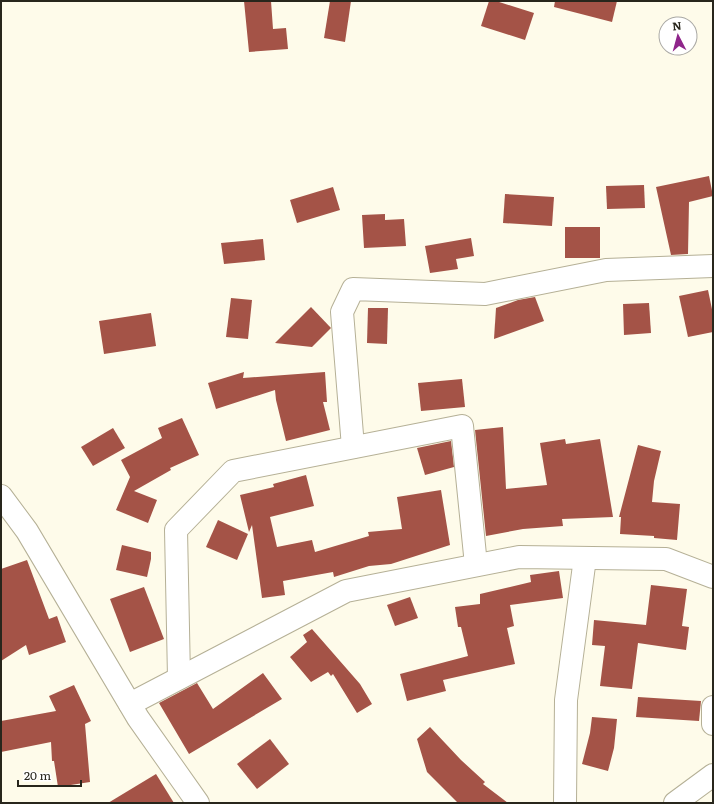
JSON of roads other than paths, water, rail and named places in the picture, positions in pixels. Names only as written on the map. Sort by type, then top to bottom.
[{"type":"street","points":[[353,447],[342,312],[353,289],[485,294],[606,270],[713,266]]},
{"type":"street","points":[[179,678],[176,530],[233,471],[462,426],[476,565]]},
{"type":"street","points":[[1,496],[27,531],[130,704],[198,803]]},
{"type":"street","points":[[130,704],[346,592],[519,557],[666,558],[713,577]]},
{"type":"street","points":[[565,803],[566,700],[585,558]]},
{"type":"street","points":[[713,707],[713,724]]},
{"type":"street","points":[[675,803],[713,775]]}]
